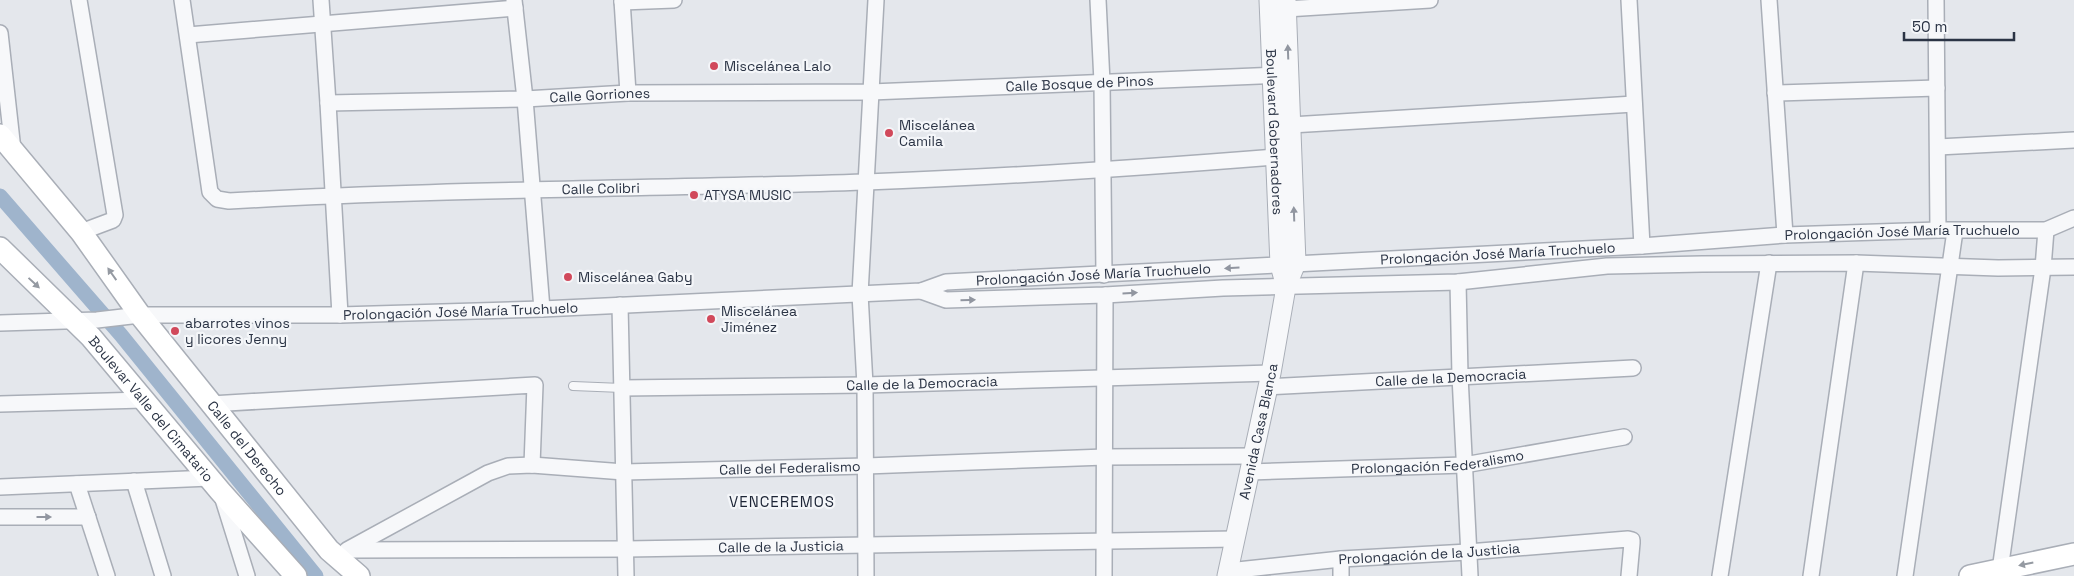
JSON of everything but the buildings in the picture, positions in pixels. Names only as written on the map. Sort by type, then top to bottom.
[{"type":"main road","points":[[7,142],[81,232],[135,315]]},
{"type":"main road","name":"Boulevar Valle del Cimatario","points":[[0,248],[92,337],[143,400],[296,576]]},
{"type":"main road","name":"Calle del Derecho","points":[[135,315],[360,576]]},
{"type":"main road","points":[[1970,576],[2074,554]]},
{"type":"street","points":[[79,0],[115,215],[113,220],[81,232]]},
{"type":"street","points":[[182,0],[188,35],[323,25],[515,4],[525,99],[542,309]]},
{"type":"street","points":[[321,0],[340,315]]},
{"type":"street","points":[[628,93],[622,1],[674,0]]},
{"type":"street","points":[[866,576],[866,386],[860,294],[876,0]]},
{"type":"street","points":[[1098,0],[1104,171],[1104,275]]},
{"type":"street","name":"Boulevard Gobernadores","points":[[1269,0],[1280,75],[1291,125],[1288,264]]},
{"type":"street","points":[[1286,5],[1430,0]]},
{"type":"street","points":[[1629,0],[1642,246]]},
{"type":"street","points":[[1770,0],[1774,93],[1784,235]]},
{"type":"street","points":[[1936,0],[1938,230]]},
{"type":"street","name":"Boulevard Gobernadores","points":[[1286,5],[1276,157],[1288,264]]},
{"type":"street","points":[[0,33],[7,142]]},
{"type":"street","name":"Calle Colibri","points":[[188,35],[210,192],[217,199],[229,201],[333,195],[867,182],[1104,171],[1276,157]]},
{"type":"street","name":"Calle Bosque de Pinos","points":[[871,92],[1280,75]]},
{"type":"street","points":[[1774,93],[1937,88]]},
{"type":"street","name":"Calle Gorriones","points":[[328,103],[525,99],[628,93],[871,92]]},
{"type":"street","points":[[1291,125],[1634,104]]},
{"type":"street","points":[[1938,147],[2074,140]]},
{"type":"street","name":"Prolongación José María Truchuelo","points":[[0,323],[97,320],[135,315],[340,315],[542,309],[921,291],[946,282],[1642,246],[1784,235],[1938,230],[2046,230],[2074,218]]},
{"type":"street","points":[[2000,570],[2043,268],[2046,230]]},
{"type":"street","points":[[1905,576],[1955,231]]},
{"type":"street","points":[[1720,576],[1769,263]]},
{"type":"street","points":[[1812,576],[1856,263]]},
{"type":"street","name":"Prolongación José María Truchuelo","points":[[921,291],[946,300],[1106,295],[1223,288],[1286,288],[1458,282],[1607,266],[1856,263],[2043,268],[2074,267]]},
{"type":"street","name":"Avenida Casa Blanca","points":[[1227,574],[1269,380],[1286,288],[1288,264]]},
{"type":"street","points":[[1458,282],[1460,376],[1470,576]]},
{"type":"street","points":[[1104,576],[1106,295]]},
{"type":"street","points":[[620,305],[626,576]]},
{"type":"street","name":"Calle de la Democracia","points":[[622,388],[866,386],[1105,378],[1269,380],[1460,376],[1632,368]]},
{"type":"street","points":[[211,404],[535,385],[532,465]]},
{"type":"street","points":[[0,404],[143,400]]},
{"type":"street","name":"Prolongación Federalismo","points":[[1251,464],[1464,465],[1624,438]]},
{"type":"street","name":"Calle del Federalismo","points":[[338,550],[488,474],[508,466],[532,465],[624,472],[866,466],[1105,457],[1251,464]]},
{"type":"street","points":[[134,481],[163,576]]},
{"type":"street","points":[[0,487],[134,481],[215,484],[247,576]]},
{"type":"street","points":[[78,484],[106,576]]},
{"type":"street","points":[[0,517],[88,517]]},
{"type":"street","name":"Calle de la Justicia","points":[[338,550],[626,549],[1235,539]]},
{"type":"street","name":"Prolongación de la Justicia","points":[[1227,574],[1341,559],[1632,540],[1629,576]]},
{"type":"street","points":[[1341,559],[1341,576]]},
{"type":"lane","name":"Calle de la Democracia","points":[[573,386],[622,388]]},
{"type":"waterway","points":[[0,196],[121,335],[316,576]]},
{"type":"place","name":"Miscelánea Lalo","points":[[714,66]]},
{"type":"place","name":"Miscelánea Camila","points":[[889,133]]},
{"type":"place","name":"ATYSA MUSIC","points":[[694,195]]},
{"type":"place","name":"Miscelánea Gaby","points":[[568,277]]},
{"type":"place","name":"Miscelánea Jiménez","points":[[711,319]]},
{"type":"place","name":"abarrotes vinos y licores Jenny","points":[[175,331]]},
{"type":"district","name":"VENCEREMOS","points":[[782,501]]}]
